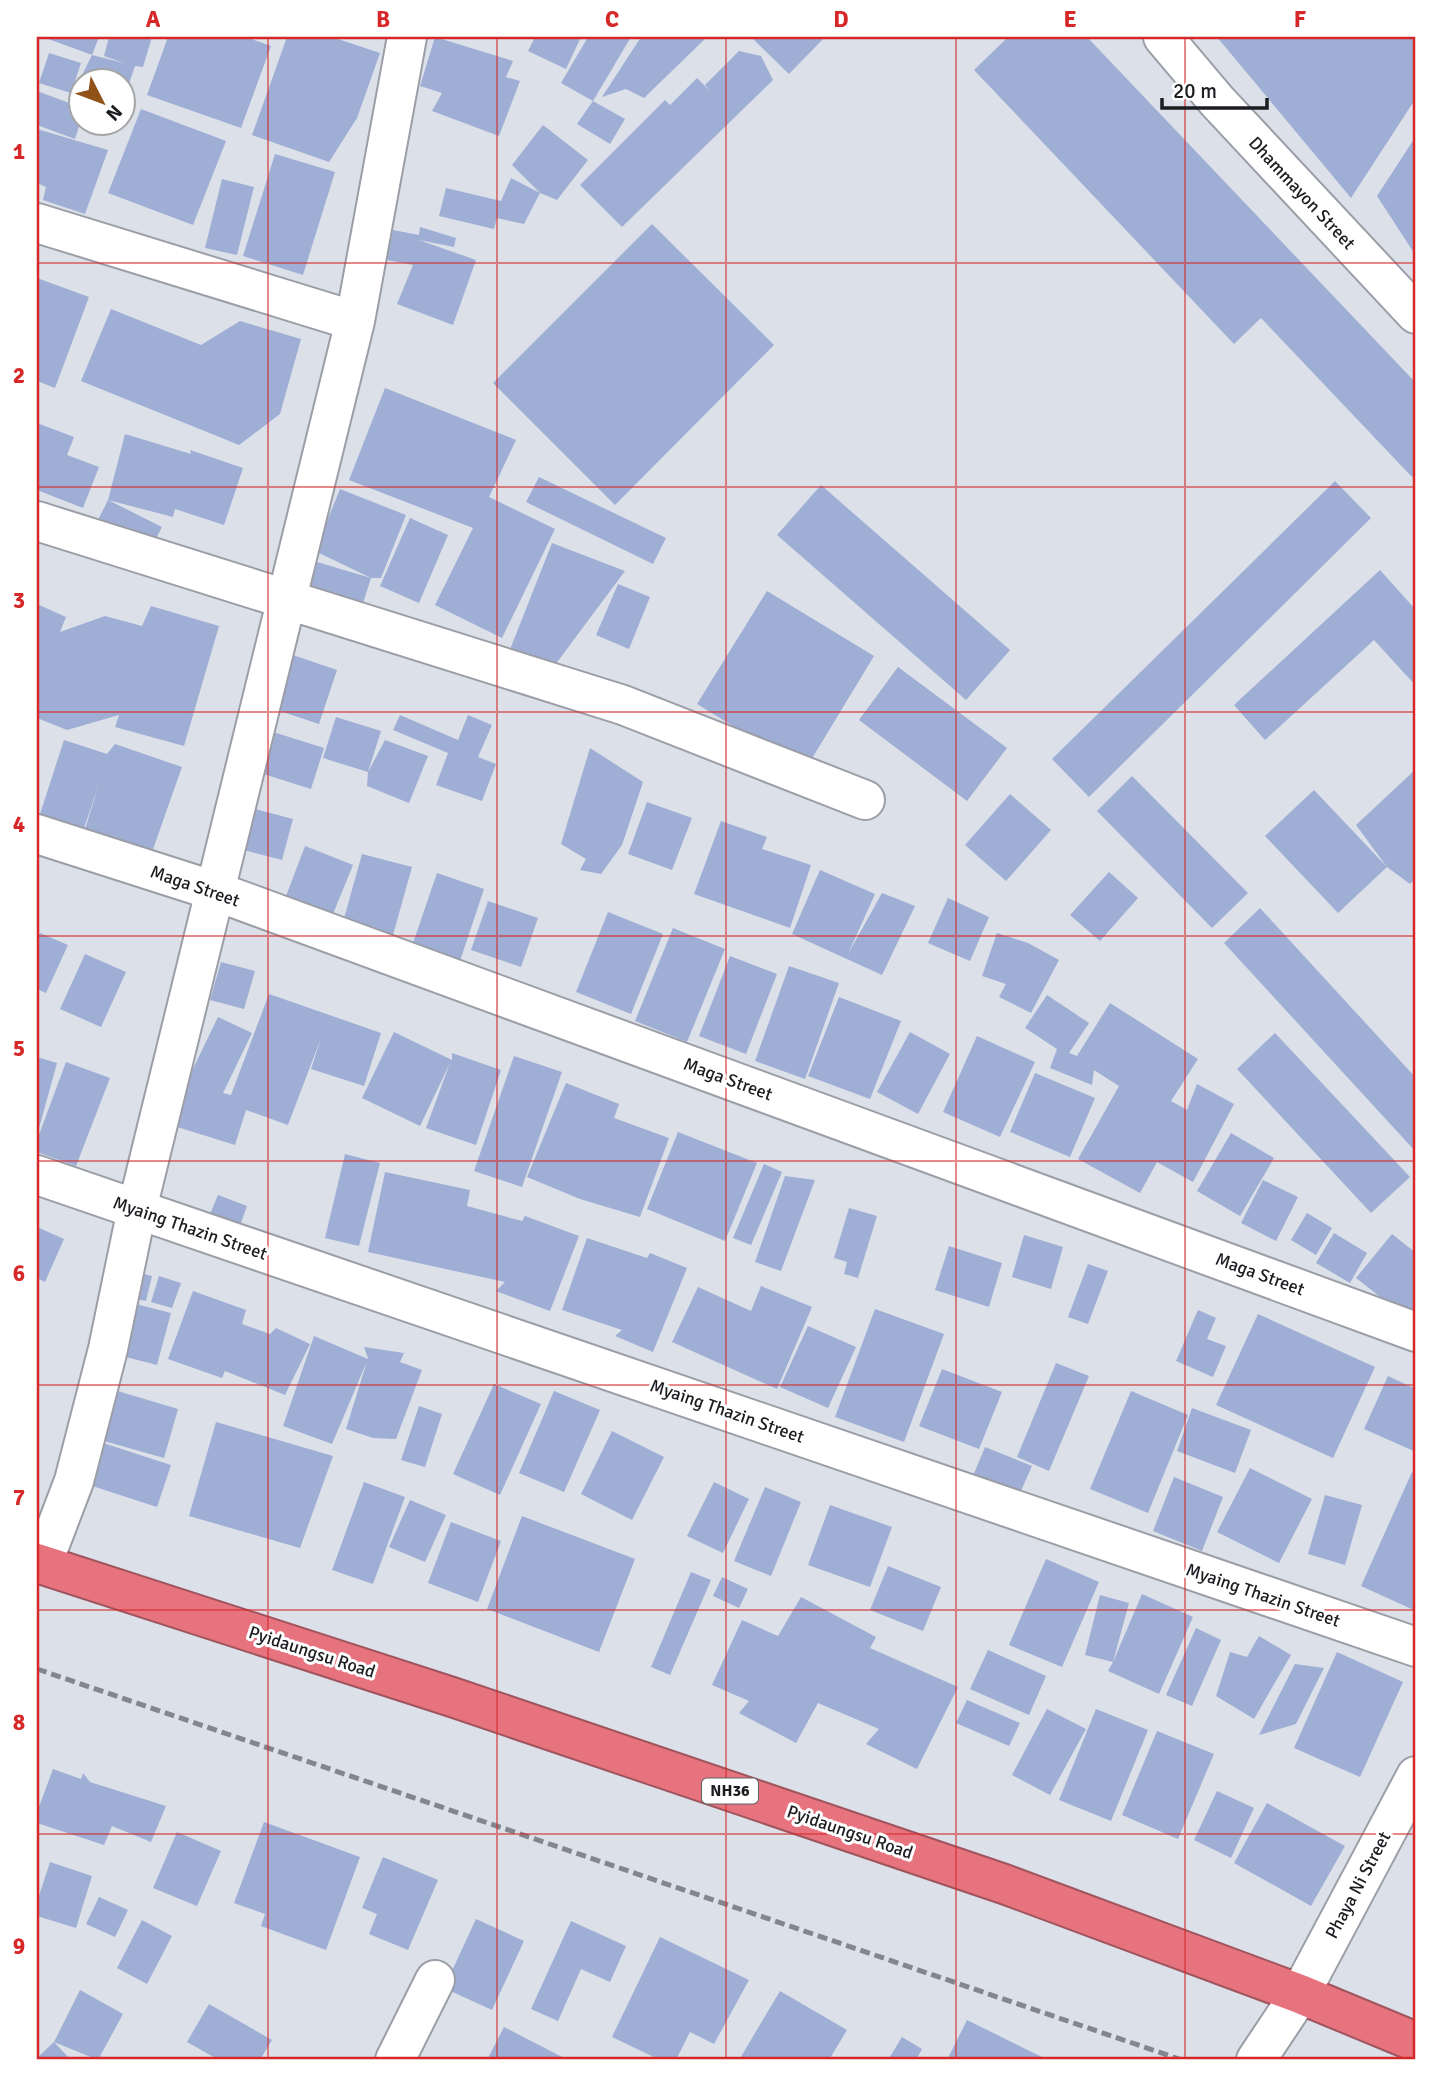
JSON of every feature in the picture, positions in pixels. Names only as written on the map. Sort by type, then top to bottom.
[{"type":"highway","name":"Pyidaungsu Road","points":[[39,1564],[452,1697],[1004,1884],[1300,1994],[1416,2042]]},
{"type":"street","points":[[39,1564],[74,1480],[108,1349],[137,1209],[355,321],[407,37]]},
{"type":"street","name":"Dhammayon Street","points":[[1163,37],[1217,101],[1416,314]]},
{"type":"street","points":[[37,223],[355,321]]},
{"type":"street","points":[[37,521],[623,705],[865,800]]},
{"type":"street","name":"Maga Street","points":[[37,834],[215,891],[1416,1332]]},
{"type":"street","name":"Myaing Thazin Street","points":[[37,1175],[1416,1647]]},
{"type":"street","name":"Phaya Ni Street","points":[[1256,2060],[1300,1994],[1416,1776]]},
{"type":"street","points":[[395,2060],[435,1979]]},
{"type":"building","points":[[43,37],[99,37],[92,55]]},
{"type":"building","points":[[109,37],[152,37],[143,67],[86,66],[92,55],[124,63],[104,56]]},
{"type":"building","points":[[168,37],[246,37],[271,46],[241,128],[147,95]]},
{"type":"building","points":[[287,37],[332,37],[380,53],[357,118],[329,162],[252,135]]},
{"type":"building","points":[[435,37],[513,61],[506,77],[520,81],[499,136],[432,111],[442,93],[420,86]]},
{"type":"building","points":[[535,37],[581,37],[566,69],[528,51]]},
{"type":"building","points":[[588,37],[631,37],[593,101],[561,83]]},
{"type":"building","points":[[641,37],[707,37],[644,98],[626,89],[602,97]]},
{"type":"building","points":[[825,37],[789,74],[753,39]]},
{"type":"building","points":[[1008,37],[1087,37],[1416,383],[1416,472],[1412,477],[1261,318],[1234,344],[974,70]]},
{"type":"building","points":[[1217,37],[1416,37],[1416,98],[1351,198]]},
{"type":"building","points":[[739,51],[761,56],[773,80],[622,227],[580,185],[665,100],[670,105],[697,78],[710,91],[705,85]]},
{"type":"building","points":[[49,53],[81,63],[80,66],[66,66],[66,91],[39,83]]},
{"type":"building","points":[[37,91],[66,102],[66,136],[37,125]]},
{"type":"building","points":[[593,101],[625,119],[610,144],[577,124]]},
{"type":"building","points":[[141,109],[226,141],[193,225],[108,193],[130,136],[136,136],[136,122]]},
{"type":"building","points":[[543,125],[588,160],[557,200],[540,193],[512,165]]},
{"type":"building","points":[[37,129],[108,150],[85,214],[43,200],[46,187],[37,183]]},
{"type":"building","points":[[1416,136],[1416,256],[1377,196]]},
{"type":"building","points":[[275,154],[335,172],[303,275],[243,256]]},
{"type":"building","points":[[511,178],[540,193],[524,224],[497,218],[494,229],[439,216],[446,188],[501,201]]},
{"type":"building","points":[[222,179],[254,187],[237,255],[205,248]]},
{"type":"building","points":[[652,224],[774,345],[615,505],[493,383]]},
{"type":"building","points":[[420,227],[456,238],[454,247],[419,240],[476,260],[453,325],[397,304],[413,265],[387,260],[393,230],[419,235]]},
{"type":"building","points":[[37,278],[89,297],[55,388],[37,381]]},
{"type":"building","points":[[111,309],[201,345],[240,321],[301,339],[280,414],[239,445],[81,381]]},
{"type":"building","points":[[385,388],[516,440],[489,497],[555,529],[502,638],[435,605],[473,528],[349,480]]},
{"type":"building","points":[[37,423],[74,437],[67,455],[99,467],[83,508],[37,490]]},
{"type":"building","points":[[125,434],[191,454],[190,450],[243,468],[224,525],[175,509],[173,517],[108,500]]},
{"type":"building","points":[[539,477],[666,538],[653,564],[526,502]]},
{"type":"building","points":[[1335,481],[1371,518],[1089,797],[1052,759]]},
{"type":"building","points":[[821,485],[1010,650],[966,700],[777,535]]},
{"type":"building","points":[[340,489],[406,515],[381,578],[371,578],[315,551]]},
{"type":"building","points":[[108,500],[162,527],[150,550],[96,524]]},
{"type":"building","points":[[410,518],[448,535],[419,603],[380,586]]},
{"type":"building","points":[[552,543],[625,571],[552,669],[509,652]]},
{"type":"building","points":[[317,562],[371,578],[359,616],[305,601]]},
{"type":"building","points":[[1380,570],[1416,610],[1416,686],[1374,640],[1265,740],[1234,705]]},
{"type":"building","points":[[618,584],[650,597],[629,649],[596,635]]},
{"type":"building","points":[[767,591],[874,656],[805,770],[697,704]]},
{"type":"building","points":[[37,604],[66,617],[60,632],[105,616],[142,626],[151,606],[219,626],[184,746],[115,727],[119,715],[67,730],[37,718]]},
{"type":"building","points":[[290,654],[337,670],[319,724],[271,708]]},
{"type":"building","points":[[898,667],[1007,748],[967,801],[859,720]]},
{"type":"building","points":[[400,715],[458,740],[468,715],[492,725],[478,757],[496,764],[482,801],[436,785],[448,753],[393,730]]},
{"type":"building","points":[[336,717],[381,731],[368,772],[323,758]]},
{"type":"building","points":[[270,731],[324,748],[311,789],[257,772]]},
{"type":"building","points":[[64,740],[107,754],[115,744],[182,767],[152,852],[85,829],[99,784],[84,828],[40,814]]},
{"type":"building","points":[[385,740],[428,756],[409,803],[367,786],[368,772]]},
{"type":"building","points":[[590,748],[643,782],[622,845],[601,874],[580,870],[586,859],[561,844]]},
{"type":"building","points":[[1416,769],[1416,878],[1410,884],[1387,867],[1356,825]]},
{"type":"building","points":[[1132,776],[1248,893],[1212,928],[1097,811]]},
{"type":"building","points":[[1314,790],[1387,867],[1338,913],[1265,836]]},
{"type":"building","points":[[1010,794],[1051,830],[1006,881],[965,845]]},
{"type":"building","points":[[647,802],[692,818],[672,870],[628,854]]},
{"type":"building","points":[[251,808],[293,819],[282,860],[240,849]]},
{"type":"building","points":[[721,821],[767,837],[762,849],[811,865],[790,928],[694,894]]},
{"type":"building","points":[[305,846],[353,865],[333,914],[286,896]]},
{"type":"building","points":[[362,854],[412,867],[393,935],[343,922]]},
{"type":"building","points":[[820,870],[875,894],[848,954],[882,893],[915,906],[882,975],[792,934]]},
{"type":"building","points":[[1109,872],[1138,898],[1100,941],[1070,915]]},
{"type":"building","points":[[437,873],[484,889],[460,961],[412,946]]},
{"type":"building","points":[[948,898],[989,917],[970,961],[928,943]]},
{"type":"building","points":[[488,901],[538,918],[521,967],[471,950]]},
{"type":"building","points":[[1260,908],[1416,1078],[1416,1152],[1224,943]]},
{"type":"building","points":[[608,912],[663,934],[631,1014],[576,992]]},
{"type":"building","points":[[673,928],[725,949],[687,1042],[635,1021]]},
{"type":"building","points":[[40,933],[68,945],[46,993],[37,989],[37,940]]},
{"type":"building","points":[[997,933],[1028,943],[1059,960],[1031,1013],[999,997],[1006,984],[982,976]]},
{"type":"building","points":[[85,954],[126,972],[101,1027],[60,1009]]},
{"type":"building","points":[[730,956],[777,974],[746,1054],[699,1036]]},
{"type":"building","points":[[221,962],[255,971],[244,1009],[210,1000]]},
{"type":"building","points":[[789,966],[839,983],[805,1079],[755,1061]]},
{"type":"building","points":[[269,994],[381,1033],[364,1086],[311,1069],[321,1038],[288,1125],[246,1110],[235,1145],[171,1125],[189,1077],[218,1017],[252,1033],[223,1093],[231,1095]]},
{"type":"building","points":[[1047,995],[1089,1023],[1069,1053],[1077,1056],[1110,1003],[1198,1059],[1171,1101],[1187,1110],[1197,1084],[1234,1104],[1193,1182],[1157,1162],[1140,1193],[1078,1159],[1119,1086],[1094,1070],[1092,1085],[1050,1068],[1057,1049],[1025,1028]]},
{"type":"building","points":[[839,997],[901,1021],[870,1099],[808,1076]]},
{"type":"building","points":[[394,1032],[452,1060],[452,1053],[501,1070],[476,1145],[426,1128],[450,1063],[420,1126],[362,1098]]},
{"type":"building","points":[[910,1032],[950,1054],[918,1114],[877,1092]]},
{"type":"building","points":[[1275,1033],[1410,1177],[1371,1213],[1237,1069]]},
{"type":"building","points":[[977,1036],[1035,1062],[1000,1137],[943,1112]]},
{"type":"building","points":[[514,1056],[562,1072],[522,1187],[474,1171]]},
{"type":"building","points":[[37,1057],[57,1063],[38,1132],[37,1132]]},
{"type":"building","points":[[66,1062],[110,1078],[76,1166],[37,1152],[37,1140]]},
{"type":"building","points":[[1035,1073],[1095,1098],[1070,1157],[1010,1132]]},
{"type":"building","points":[[566,1083],[619,1104],[614,1118],[669,1138],[640,1217],[580,1199],[527,1177]]},
{"type":"building","points":[[678,1132],[757,1163],[725,1241],[647,1209]]},
{"type":"building","points":[[1231,1133],[1274,1158],[1240,1216],[1197,1191]]},
{"type":"building","points":[[345,1154],[380,1163],[359,1246],[325,1238]]},
{"type":"building","points":[[764,1164],[782,1172],[751,1245],[733,1238]]},
{"type":"building","points":[[385,1172],[470,1190],[467,1206],[522,1221],[525,1216],[579,1236],[550,1311],[496,1291],[505,1282],[368,1252]]},
{"type":"building","points":[[785,1176],[815,1180],[781,1271],[755,1262]]},
{"type":"building","points":[[1263,1180],[1298,1197],[1276,1241],[1241,1223]]},
{"type":"building","points":[[218,1195],[247,1206],[238,1231],[208,1219]]},
{"type":"building","points":[[849,1208],[877,1216],[858,1278],[844,1274],[847,1262],[834,1258]]},
{"type":"building","points":[[1307,1213],[1332,1228],[1316,1255],[1291,1240]]},
{"type":"building","points":[[37,1227],[64,1239],[45,1282],[37,1278]]},
{"type":"building","points":[[1334,1233],[1367,1253],[1350,1283],[1316,1263]]},
{"type":"building","points":[[1392,1234],[1416,1253],[1416,1304],[1406,1317],[1356,1278]]},
{"type":"building","points":[[1024,1235],[1063,1247],[1051,1289],[1012,1277]]},
{"type":"building","points":[[587,1238],[647,1258],[650,1253],[687,1268],[653,1352],[615,1336],[622,1330],[562,1310]]},
{"type":"building","points":[[949,1246],[1002,1263],[989,1307],[935,1290]]},
{"type":"building","points":[[1088,1264],[1108,1271],[1088,1324],[1068,1317]]},
{"type":"building","points":[[131,1271],[152,1276],[146,1301],[126,1297]]},
{"type":"building","points":[[159,1276],[181,1283],[172,1308],[151,1302]]},
{"type":"building","points":[[761,1286],[812,1307],[777,1389],[672,1342],[698,1287],[751,1311]]},
{"type":"building","points":[[193,1291],[246,1310],[242,1324],[270,1334],[276,1328],[310,1344],[285,1395],[225,1371],[222,1378],[168,1359]]},
{"type":"building","points":[[128,1302],[171,1313],[157,1365],[114,1354]]},
{"type":"building","points":[[875,1309],[944,1334],[904,1442],[835,1417]]},
{"type":"building","points":[[1198,1310],[1216,1318],[1207,1339],[1226,1346],[1213,1377],[1176,1361]]},
{"type":"building","points":[[1258,1314],[1375,1367],[1333,1458],[1216,1405]]},
{"type":"building","points":[[808,1326],[856,1347],[828,1408],[780,1387]]},
{"type":"building","points":[[314,1336],[368,1359],[332,1444],[283,1426]]},
{"type":"building","points":[[364,1347],[404,1353],[400,1362],[422,1370],[396,1439],[373,1438],[346,1429],[368,1358]]},
{"type":"building","points":[[1056,1363],[1089,1376],[1049,1471],[1017,1457]]},
{"type":"building","points":[[942,1369],[1002,1392],[979,1449],[919,1426]]},
{"type":"building","points":[[1388,1376],[1416,1389],[1416,1452],[1364,1429]]},
{"type":"building","points":[[494,1384],[541,1404],[500,1495],[453,1474]]},
{"type":"building","points":[[111,1389],[178,1409],[164,1458],[97,1439]]},
{"type":"building","points":[[554,1391],[600,1410],[564,1492],[519,1473]]},
{"type":"building","points":[[1131,1391],[1188,1415],[1148,1513],[1090,1489]]},
{"type":"building","points":[[419,1406],[442,1414],[425,1467],[401,1460]]},
{"type":"building","points":[[1192,1408],[1251,1430],[1235,1473],[1177,1451]]},
{"type":"building","points":[[216,1422],[333,1456],[300,1548],[189,1516]]},
{"type":"building","points":[[612,1431],[664,1457],[632,1520],[581,1494]]},
{"type":"building","points":[[100,1442],[171,1465],[157,1507],[86,1484]]},
{"type":"building","points":[[985,1447],[1032,1466],[1016,1502],[970,1483]]},
{"type":"building","points":[[1250,1468],[1312,1499],[1279,1563],[1217,1532]]},
{"type":"building","points":[[1412,1472],[1416,1474],[1416,1611],[1361,1586]]},
{"type":"building","points":[[1174,1477],[1223,1497],[1202,1551],[1153,1531]]},
{"type":"building","points":[[364,1482],[405,1497],[373,1584],[332,1570]]},
{"type":"building","points":[[714,1482],[749,1499],[723,1553],[687,1536]]},
{"type":"building","points":[[765,1487],[801,1502],[771,1576],[734,1561]]},
{"type":"building","points":[[1325,1495],[1362,1505],[1345,1565],[1308,1554]]},
{"type":"building","points":[[410,1500],[446,1515],[425,1562],[389,1547]]},
{"type":"building","points":[[830,1505],[892,1527],[870,1587],[808,1565]]},
{"type":"building","points":[[522,1516],[635,1559],[599,1652],[487,1609]]},
{"type":"building","points":[[451,1522],[501,1541],[478,1602],[428,1583]]},
{"type":"building","points":[[1046,1559],[1099,1582],[1062,1667],[1009,1645]]},
{"type":"building","points":[[888,1566],[941,1587],[923,1631],[870,1610]]},
{"type":"building","points":[[691,1572],[711,1580],[670,1675],[651,1667]]},
{"type":"building","points":[[722,1577],[748,1589],[739,1608],[713,1596]]},
{"type":"building","points":[[1142,1594],[1193,1617],[1159,1694],[1108,1671]]},
{"type":"building","points":[[1100,1595],[1129,1603],[1113,1662],[1085,1655]]},
{"type":"building","points":[[801,1597],[876,1637],[870,1648],[958,1687],[917,1769],[866,1744],[879,1729],[818,1703],[796,1743],[739,1713],[749,1701],[712,1685],[742,1620],[778,1636]]},
{"type":"building","points":[[1196,1628],[1221,1640],[1192,1706],[1166,1695]]},
{"type":"building","points":[[1259,1636],[1291,1655],[1254,1719],[1216,1696],[1230,1652],[1247,1657]]},
{"type":"building","points":[[988,1650],[1046,1676],[1029,1715],[970,1689]]},
{"type":"building","points":[[1337,1652],[1403,1682],[1360,1777],[1294,1748]]},
{"type":"building","points":[[1295,1664],[1324,1668],[1296,1724],[1259,1735]]},
{"type":"building","points":[[967,1700],[1020,1723],[1009,1746],[956,1723]]},
{"type":"building","points":[[1047,1709],[1086,1729],[1050,1795],[1012,1775]]},
{"type":"building","points":[[1096,1709],[1148,1730],[1111,1821],[1059,1800]]},
{"type":"building","points":[[1157,1731],[1214,1754],[1178,1839],[1122,1815]]},
{"type":"building","points":[[53,1769],[81,1779],[83,1773],[90,1782],[166,1806],[151,1842],[112,1826],[104,1845],[37,1823],[37,1812]]},
{"type":"building","points":[[1217,1791],[1254,1808],[1231,1858],[1194,1840]]},
{"type":"building","points":[[1267,1803],[1345,1846],[1311,1906],[1234,1863]]},
{"type":"building","points":[[264,1822],[360,1857],[326,1950],[261,1926],[265,1914],[234,1903]]},
{"type":"building","points":[[177,1832],[221,1851],[197,1906],[153,1888]]},
{"type":"building","points":[[383,1857],[438,1880],[408,1950],[369,1934],[377,1914],[362,1908]]},
{"type":"building","points":[[50,1862],[92,1876],[76,1928],[37,1916],[37,1902]]},
{"type":"building","points":[[99,1897],[128,1910],[115,1937],[86,1924]]},
{"type":"building","points":[[476,1919],[524,1941],[492,2010],[444,1988]]},
{"type":"building","points":[[142,1920],[172,1936],[147,1984],[117,1968]]},
{"type":"building","points":[[571,1921],[626,1946],[610,1982],[581,1969],[558,2021],[531,2009]]},
{"type":"building","points":[[660,1937],[749,1980],[714,2044],[690,2032],[676,2060],[660,2060],[612,2037]]},
{"type":"building","points":[[80,1990],[123,2014],[98,2060],[54,2042]]},
{"type":"building","points":[[780,1991],[847,2030],[829,2060],[739,2060]]},
{"type":"building","points":[[209,2004],[272,2040],[260,2060],[219,2060],[187,2042]]},
{"type":"building","points":[[967,2020],[1048,2060],[947,2060]]},
{"type":"building","points":[[504,2027],[568,2060],[487,2060]]},
{"type":"building","points":[[902,2037],[922,2049],[916,2060],[888,2060]]},
{"type":"building","points":[[54,2042],[71,2060],[37,2060],[37,2058]]},
{"type":"railway","points":[[37,1669],[1182,2060]]}]
